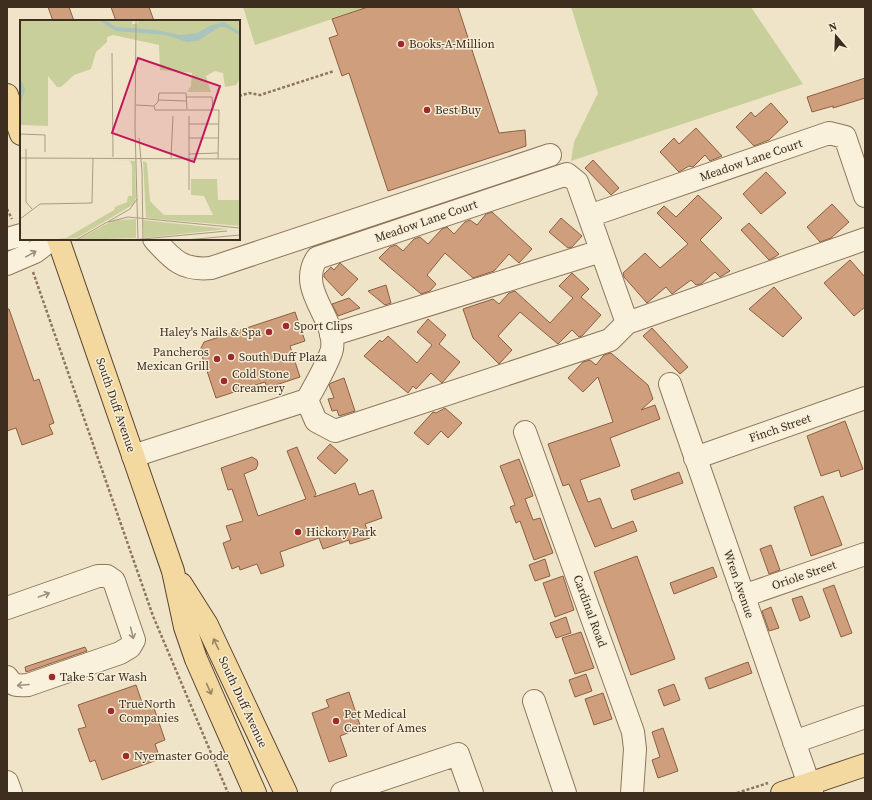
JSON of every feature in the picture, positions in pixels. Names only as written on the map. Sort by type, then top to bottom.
[{"type":"main road","points":[[7,95],[20,131]]},
{"type":"main road","name":"South Duff Avenue","points":[[58,240],[173,572],[185,627],[196,659],[256,793]]},
{"type":"main road","name":"South Duff Avenue","points":[[173,572],[207,625],[286,793]]},
{"type":"main road","points":[[777,787],[810,788],[865,765]]},
{"type":"street","name":"Meadow Lane Court","points":[[589,216],[829,133],[845,137],[865,196]]},
{"type":"street","points":[[155,240],[170,257],[182,265],[199,269],[211,268],[550,154]]},
{"type":"street","name":"Meadow Lane Court","points":[[307,400],[332,350],[331,335],[310,281],[311,268],[317,258],[567,174],[577,182],[627,324]]},
{"type":"street","points":[[7,239],[16,226]]},
{"type":"street","points":[[134,456],[307,400],[316,421],[335,431],[610,340],[627,324],[865,239]]},
{"type":"street","points":[[7,264],[35,252],[51,240]]},
{"type":"street","points":[[331,335],[601,252]]},
{"type":"street","name":"Wren Avenue","points":[[670,384],[810,788]]},
{"type":"street","name":"Finch Street","points":[[695,458],[865,398]]},
{"type":"street","name":"Cardinal Road","points":[[525,432],[633,732],[635,749],[632,793]]},
{"type":"street","name":"Oriole Street","points":[[743,596],[865,554]]},
{"type":"street","points":[[7,608],[98,576],[107,576],[114,581],[134,640],[130,647],[120,653],[28,685],[13,685],[7,676]]},
{"type":"street","points":[[534,701],[565,793]]},
{"type":"street","points":[[794,742],[865,717]]},
{"type":"street","points":[[342,793],[458,754],[472,793]]},
{"type":"street","points":[[7,782],[11,793]]},
{"type":"path","points":[[240,96],[249,93],[260,95],[334,71]]},
{"type":"path","points":[[7,209],[16,226]]},
{"type":"path","points":[[34,274],[153,616],[228,793]]},
{"type":"path","points":[[737,793],[777,787]]},
{"type":"green space","points":[[243,7],[368,7],[255,45]]},
{"type":"green space","points":[[571,7],[751,7],[803,84],[571,161],[574,142],[598,93]]},
{"type":"building","points":[[48,7],[69,7],[74,20],[53,20]]},
{"type":"building","points":[[111,7],[149,7],[154,20],[116,20]]},
{"type":"building","name":"Best Buy","points":[[368,7],[458,7],[499,133],[525,130],[526,146],[388,191],[349,73],[342,76],[329,38],[338,35],[332,19]]},
{"type":"building","points":[[865,78],[865,98],[833,108],[833,106],[812,112],[807,97]]},
{"type":"building","points":[[771,103],[788,122],[769,140],[754,146],[736,127],[751,112],[755,117]]},
{"type":"building","points":[[696,128],[722,156],[710,161],[705,155],[693,167],[689,166],[679,172],[660,152],[674,138],[679,144]]},
{"type":"building","points":[[593,160],[619,188],[611,195],[585,168]]},
{"type":"building","points":[[766,172],[786,193],[761,214],[743,194]]},
{"type":"building","points":[[698,195],[722,218],[700,240],[730,271],[720,277],[715,272],[701,284],[696,285],[691,280],[672,294],[666,287],[647,303],[624,277],[623,273],[645,253],[660,268],[688,244],[657,213],[664,206],[676,217]]},
{"type":"building","points":[[832,204],[849,222],[831,238],[820,242],[807,227]]},
{"type":"building","points":[[492,212],[532,249],[519,263],[509,254],[494,271],[473,278],[445,253],[427,275],[436,284],[430,291],[421,294],[379,258],[390,247],[396,245],[403,251],[414,239],[420,237],[428,244],[442,229],[447,227],[454,234],[465,222],[470,220],[477,225],[486,214]]},
{"type":"building","points":[[561,218],[582,236],[572,247],[568,248],[549,232]]},
{"type":"building","points":[[749,223],[779,254],[769,260],[741,230]]},
{"type":"building","points":[[850,260],[865,277],[865,307],[854,316],[824,283]]},
{"type":"building","points":[[340,263],[358,279],[342,296],[324,277],[324,274],[331,267],[334,270]]},
{"type":"building","points":[[572,273],[589,289],[581,297],[601,315],[582,336],[579,337],[572,330],[558,344],[520,312],[498,336],[512,350],[499,364],[473,338],[463,309],[493,299],[499,304],[509,293],[515,291],[550,323],[573,298],[559,286]]},
{"type":"building","points":[[386,285],[391,303],[385,305],[368,291]]},
{"type":"building","points":[[774,287],[802,318],[783,337],[749,309]]},
{"type":"building","points":[[349,298],[360,308],[338,316],[332,304]]},
{"type":"building","points":[[7,309],[9,309],[34,381],[39,379],[54,423],[49,425],[53,434],[22,445],[16,428],[7,431]]},
{"type":"building","name":"South Duff Plaza","points":[[295,312],[305,341],[290,346],[300,377],[267,388],[265,382],[216,398],[200,350],[204,342]]},
{"type":"building","points":[[428,319],[446,335],[439,344],[460,362],[442,383],[431,373],[416,389],[413,386],[408,393],[364,356],[380,340],[382,342],[388,336],[417,363],[432,345],[417,332]]},
{"type":"building","points":[[652,328],[688,367],[680,374],[643,336]]},
{"type":"building","points":[[611,353],[648,385],[653,399],[641,410],[655,405],[660,419],[610,438],[620,466],[580,480],[588,502],[600,498],[612,529],[633,521],[637,531],[595,547],[569,484],[563,486],[548,444],[613,422],[598,377],[583,392],[568,378],[583,362],[590,360],[596,365],[604,355]]},
{"type":"building","points":[[344,378],[355,411],[339,416],[337,410],[332,411],[328,399],[334,398],[329,385]]},
{"type":"building","points":[[445,408],[462,423],[448,438],[441,431],[428,445],[414,433],[433,412],[436,413]]},
{"type":"building","points":[[845,421],[863,469],[841,477],[839,470],[821,476],[807,436]]},
{"type":"building","points":[[330,444],[348,460],[335,474],[317,458]]},
{"type":"building","name":"Hickory Park","points":[[297,447],[316,494],[314,497],[355,483],[359,495],[373,490],[382,518],[365,524],[370,538],[350,544],[349,540],[323,549],[319,538],[280,552],[284,566],[261,574],[257,564],[240,570],[239,566],[232,569],[223,543],[231,540],[226,526],[243,521],[232,489],[228,490],[221,468],[252,457],[257,460],[258,464],[256,469],[244,474],[258,516],[306,499],[287,451]]},
{"type":"building","points":[[519,459],[533,496],[525,499],[533,520],[540,518],[553,553],[534,560],[520,521],[516,523],[510,507],[515,505],[500,466]]},
{"type":"building","points":[[679,472],[683,483],[634,500],[631,490]]},
{"type":"building","points":[[823,496],[842,545],[811,556],[794,507]]},
{"type":"building","points":[[771,545],[780,570],[769,574],[760,549]]},
{"type":"building","points":[[637,556],[675,659],[631,675],[594,572]]},
{"type":"building","points":[[545,559],[550,576],[535,581],[529,565]]},
{"type":"building","points":[[713,567],[717,577],[674,594],[670,583]]},
{"type":"building","points":[[563,576],[574,610],[555,617],[543,583]]},
{"type":"building","points":[[834,585],[852,633],[841,637],[823,589]]},
{"type":"building","points":[[802,596],[810,617],[800,621],[792,599]]},
{"type":"building","points":[[771,607],[779,628],[769,631],[762,611]]},
{"type":"building","points":[[566,617],[571,633],[556,638],[550,623]]},
{"type":"building","points":[[581,632],[594,668],[575,674],[562,638]]},
{"type":"building","points":[[85,647],[87,651],[26,672],[25,667]]},
{"type":"building","points":[[748,662],[752,673],[709,689],[705,678]]},
{"type":"building","points":[[586,674],[592,691],[575,697],[569,680]]},
{"type":"building","points":[[674,684],[680,700],[664,706],[658,690]]},
{"type":"building","points":[[136,685],[144,708],[153,705],[165,740],[155,744],[160,759],[102,780],[95,760],[90,762],[78,729],[86,727],[78,705]]},
{"type":"building","name":"Pet Medical Center of Ames","points":[[349,692],[361,728],[340,736],[347,756],[329,762],[312,713],[329,707],[326,700]]},
{"type":"building","points":[[603,693],[612,719],[594,725],[585,699]]},
{"type":"building","points":[[663,728],[678,771],[658,778],[652,760],[660,757],[652,732]]},
{"type":"place","name":"Books-A-Million","points":[[401,44]]},
{"type":"place","name":"Best Buy","points":[[427,110]]},
{"type":"place","name":"Sport Clips","points":[[286,326]]},
{"type":"place","name":"Haley's Nails & Spa","points":[[269,332]]},
{"type":"place","name":"South Duff Plaza","points":[[231,357]]},
{"type":"place","name":"Pancheros Mexican Grill","points":[[217,359]]},
{"type":"place","name":"Cold Stone Creamery","points":[[224,381]]},
{"type":"place","name":"Hickory Park","points":[[298,532]]},
{"type":"place","name":"Take 5 Car Wash","points":[[52,677]]},
{"type":"place","name":"TrueNorth Companies","points":[[111,711]]},
{"type":"place","name":"Pet Medical Center of Ames","points":[[336,721]]},
{"type":"place","name":"Nyemaster Goode","points":[[126,756]]}]
